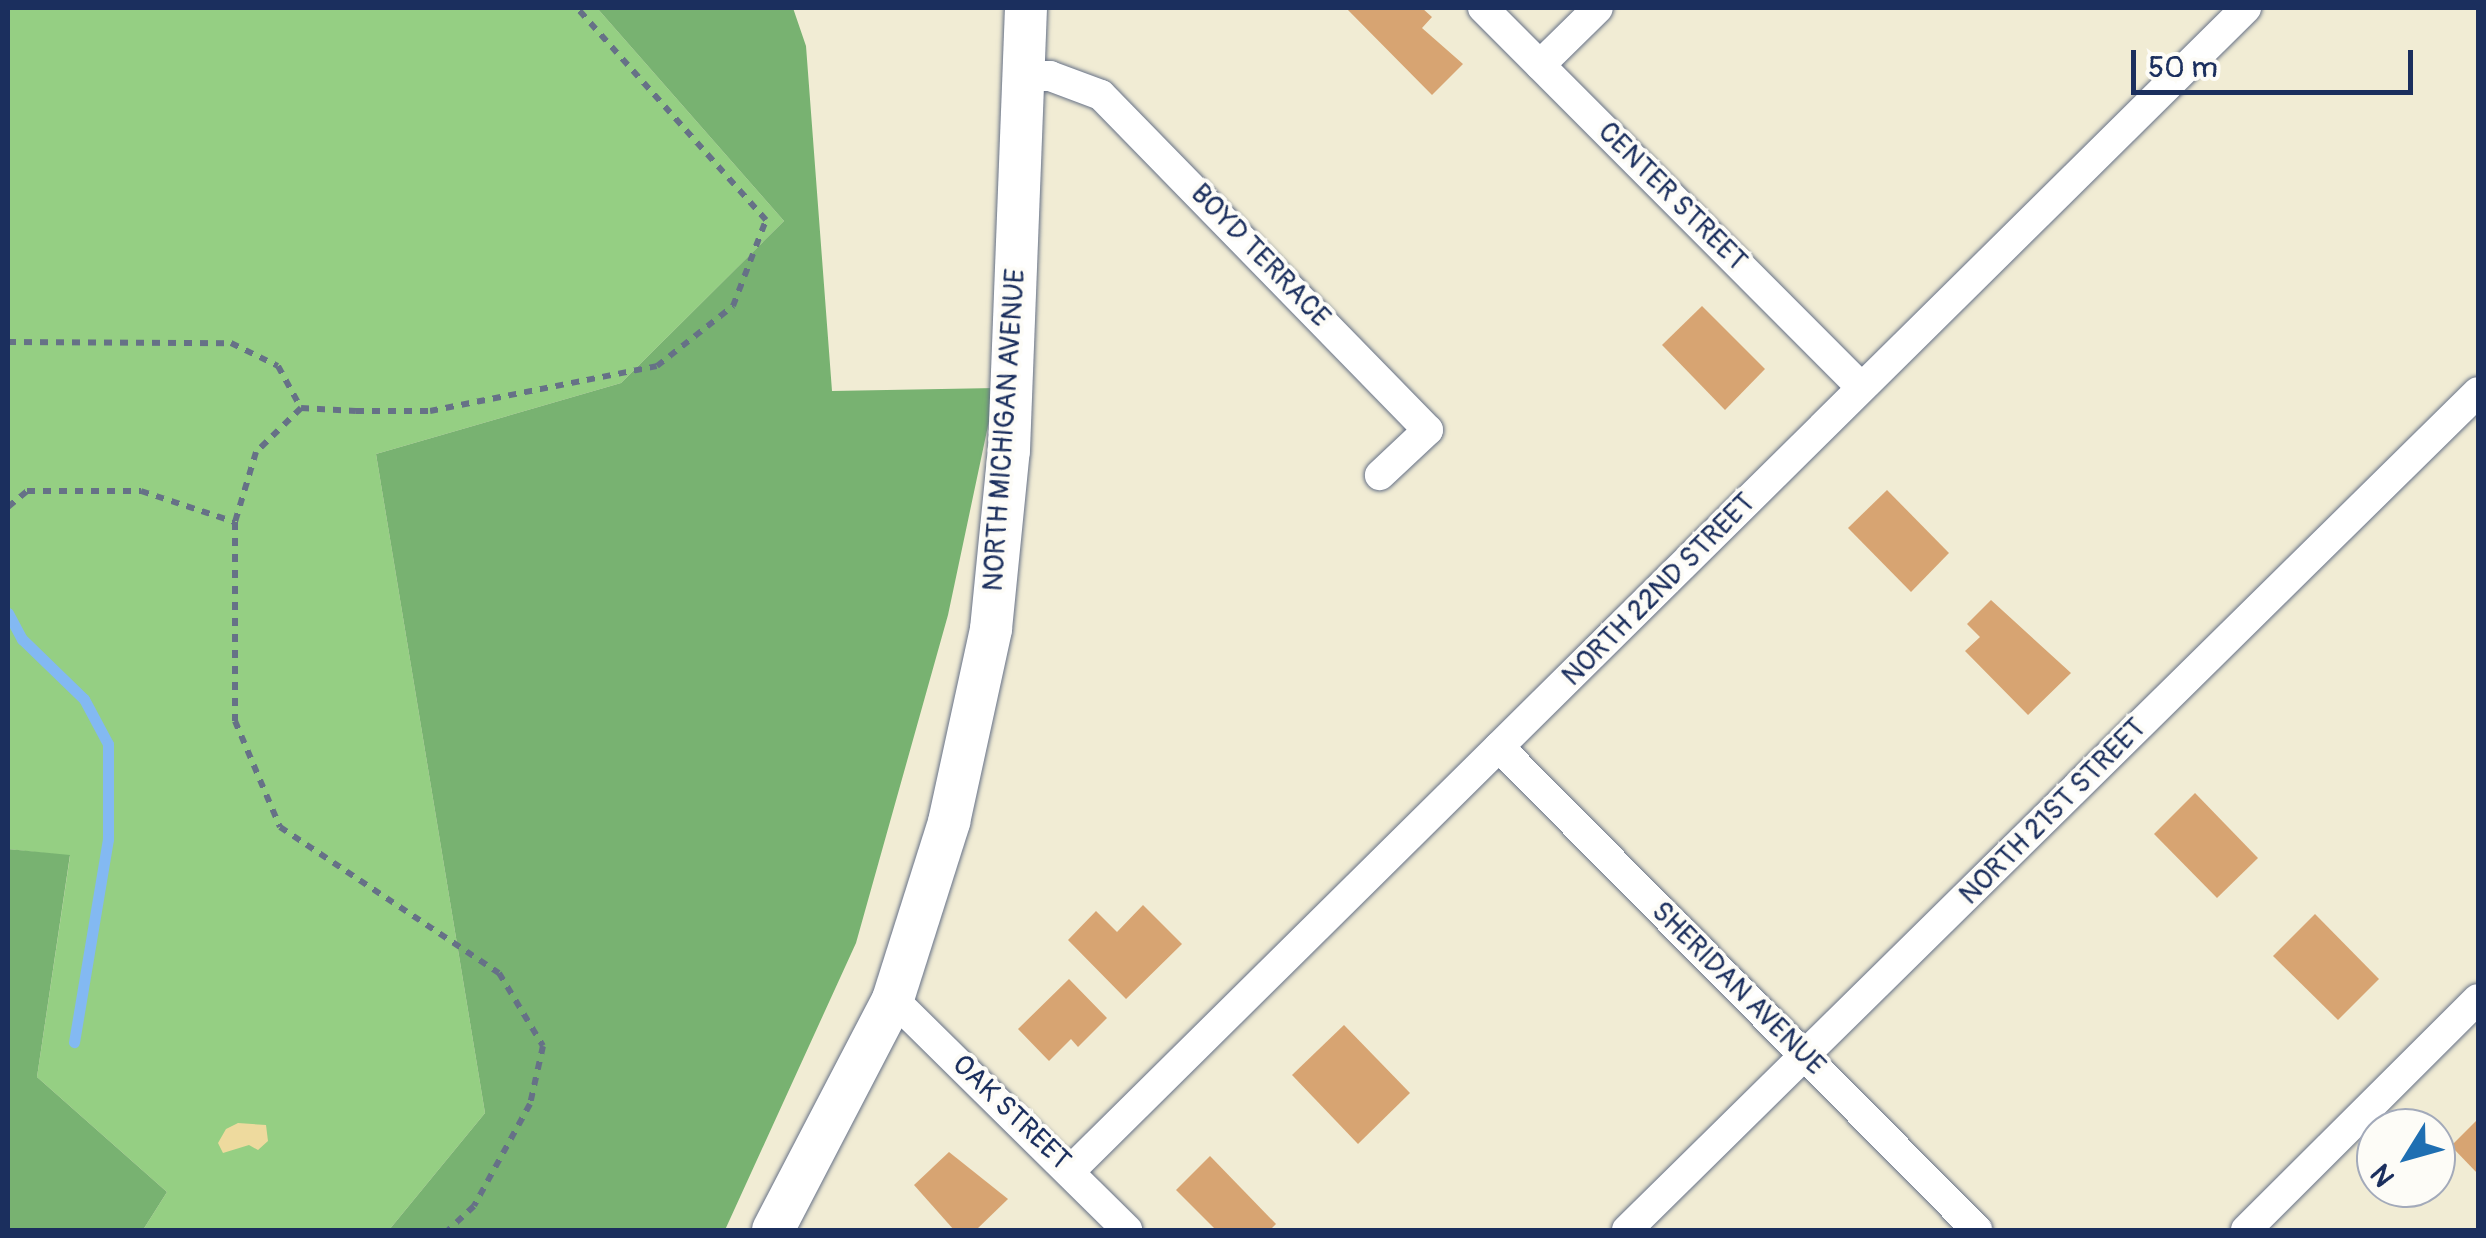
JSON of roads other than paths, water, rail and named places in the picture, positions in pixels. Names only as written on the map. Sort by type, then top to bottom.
[{"type":"street","name":"NORTH MICHIGAN AVENUE","points":[[773,1230],[893,999],[949,822],[991,629],[1010,450],[1026,8]]},
{"type":"street","name":"CENTER STREET","points":[[1483,8],[1861,388]]},
{"type":"street","points":[[1540,65],[1598,8]]},
{"type":"street","name":"NORTH 22ND STREET","points":[[1070,1171],[2246,8]]},
{"type":"street","name":"BOYD TERRACE","points":[[1023,76],[1050,76],[1101,95],[1428,430],[1380,475]]},
{"type":"street","name":"NORTH 21ST STREET","points":[[1626,1230],[2478,392]]},
{"type":"street","name":"SHERIDAN AVENUE","points":[[1500,747],[1977,1230]]},
{"type":"street","name":"OAK STREET","points":[[893,999],[1126,1230]]},
{"type":"street","points":[[2246,1230],[2478,1000]]},
{"type":"waterway","points":[[8,613],[22,639],[84,699],[108,744],[108,839],[74,1042]]}]
